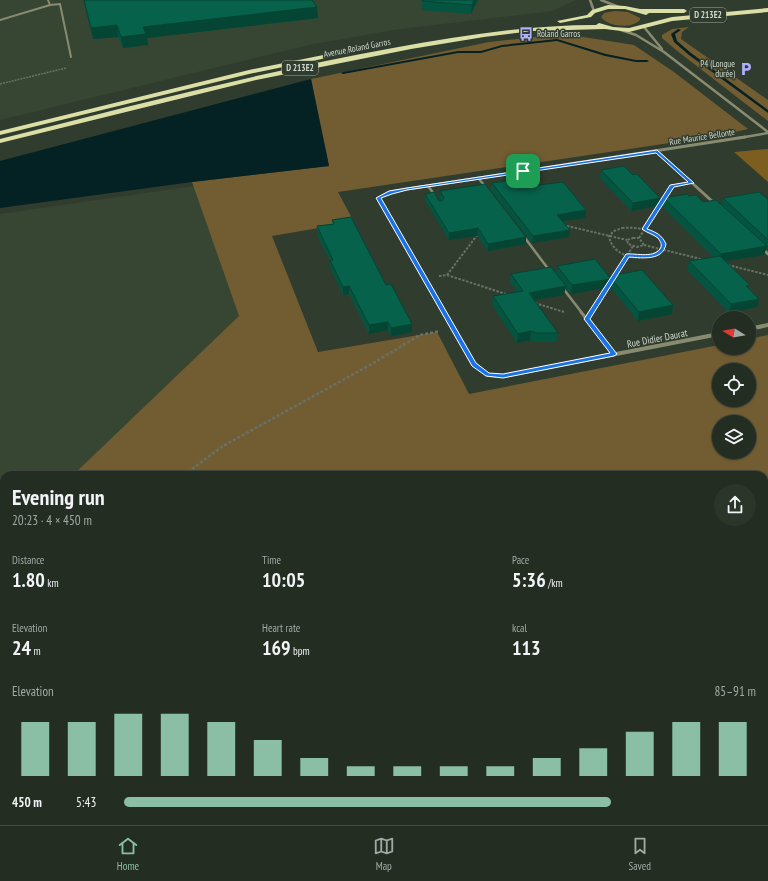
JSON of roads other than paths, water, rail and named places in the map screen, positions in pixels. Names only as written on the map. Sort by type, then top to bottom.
[{"type":"main road","name":"D 213E2","points":[[712,9],[768,4]]},
{"type":"main road","name":"Avenue Roland Garros","points":[[0,133],[170,91],[313,58],[439,35],[570,20],[604,8],[619,7],[640,11]]},
{"type":"main road","name":"D 213E2","points":[[640,11],[664,12],[693,10]]},
{"type":"main road","name":"D 213E2","points":[[647,26],[672,19],[768,10]]},
{"type":"main road","points":[[592,13],[593,22],[605,27],[620,30],[647,26],[651,21],[650,17],[640,11]]},
{"type":"main road","name":"Avenue Roland Garros","points":[[0,142],[266,75],[387,51],[437,42],[528,31],[578,26],[605,27]]},
{"type":"street","points":[[590,0],[592,13]]},
{"type":"street","points":[[601,0],[619,7]]},
{"type":"street","points":[[647,26],[664,52]]},
{"type":"street","points":[[620,30],[636,35],[664,52],[768,133]]},
{"type":"street","name":"Rue Maurice Bellonte","points":[[503,376],[488,375],[474,364],[378,198],[390,192],[768,133]]},
{"type":"street","points":[[657,151],[715,204]]},
{"type":"street","points":[[756,242],[768,254]]},
{"type":"street","points":[[756,328],[768,325]]},
{"type":"street","name":"Rue Didier Daurat","points":[[503,376],[712,335]]},
{"type":"lane","points":[[48,0],[50,5]]},
{"type":"lane","points":[[0,20],[50,5],[60,4],[71,56]]},
{"type":"lane","points":[[478,178],[486,189]]},
{"type":"lane","points":[[428,186],[434,196]]},
{"type":"lane","points":[[520,233],[553,276]]},
{"type":"lane","points":[[558,282],[614,354]]},
{"type":"water","points":[[311,79],[329,166],[192,182],[0,208],[0,161]]},
{"type":"waterway","points":[[679,30],[673,34],[675,41],[690,54],[768,112]]},
{"type":"waterway","points":[[343,73],[458,52],[481,52],[502,46],[557,40],[605,55],[636,61],[647,61]]},
{"type":"place","name":"Roland Garros","points":[[526,34]]},
{"type":"place","name":"P4 (Longue durée)","points":[[746,69]]}]
